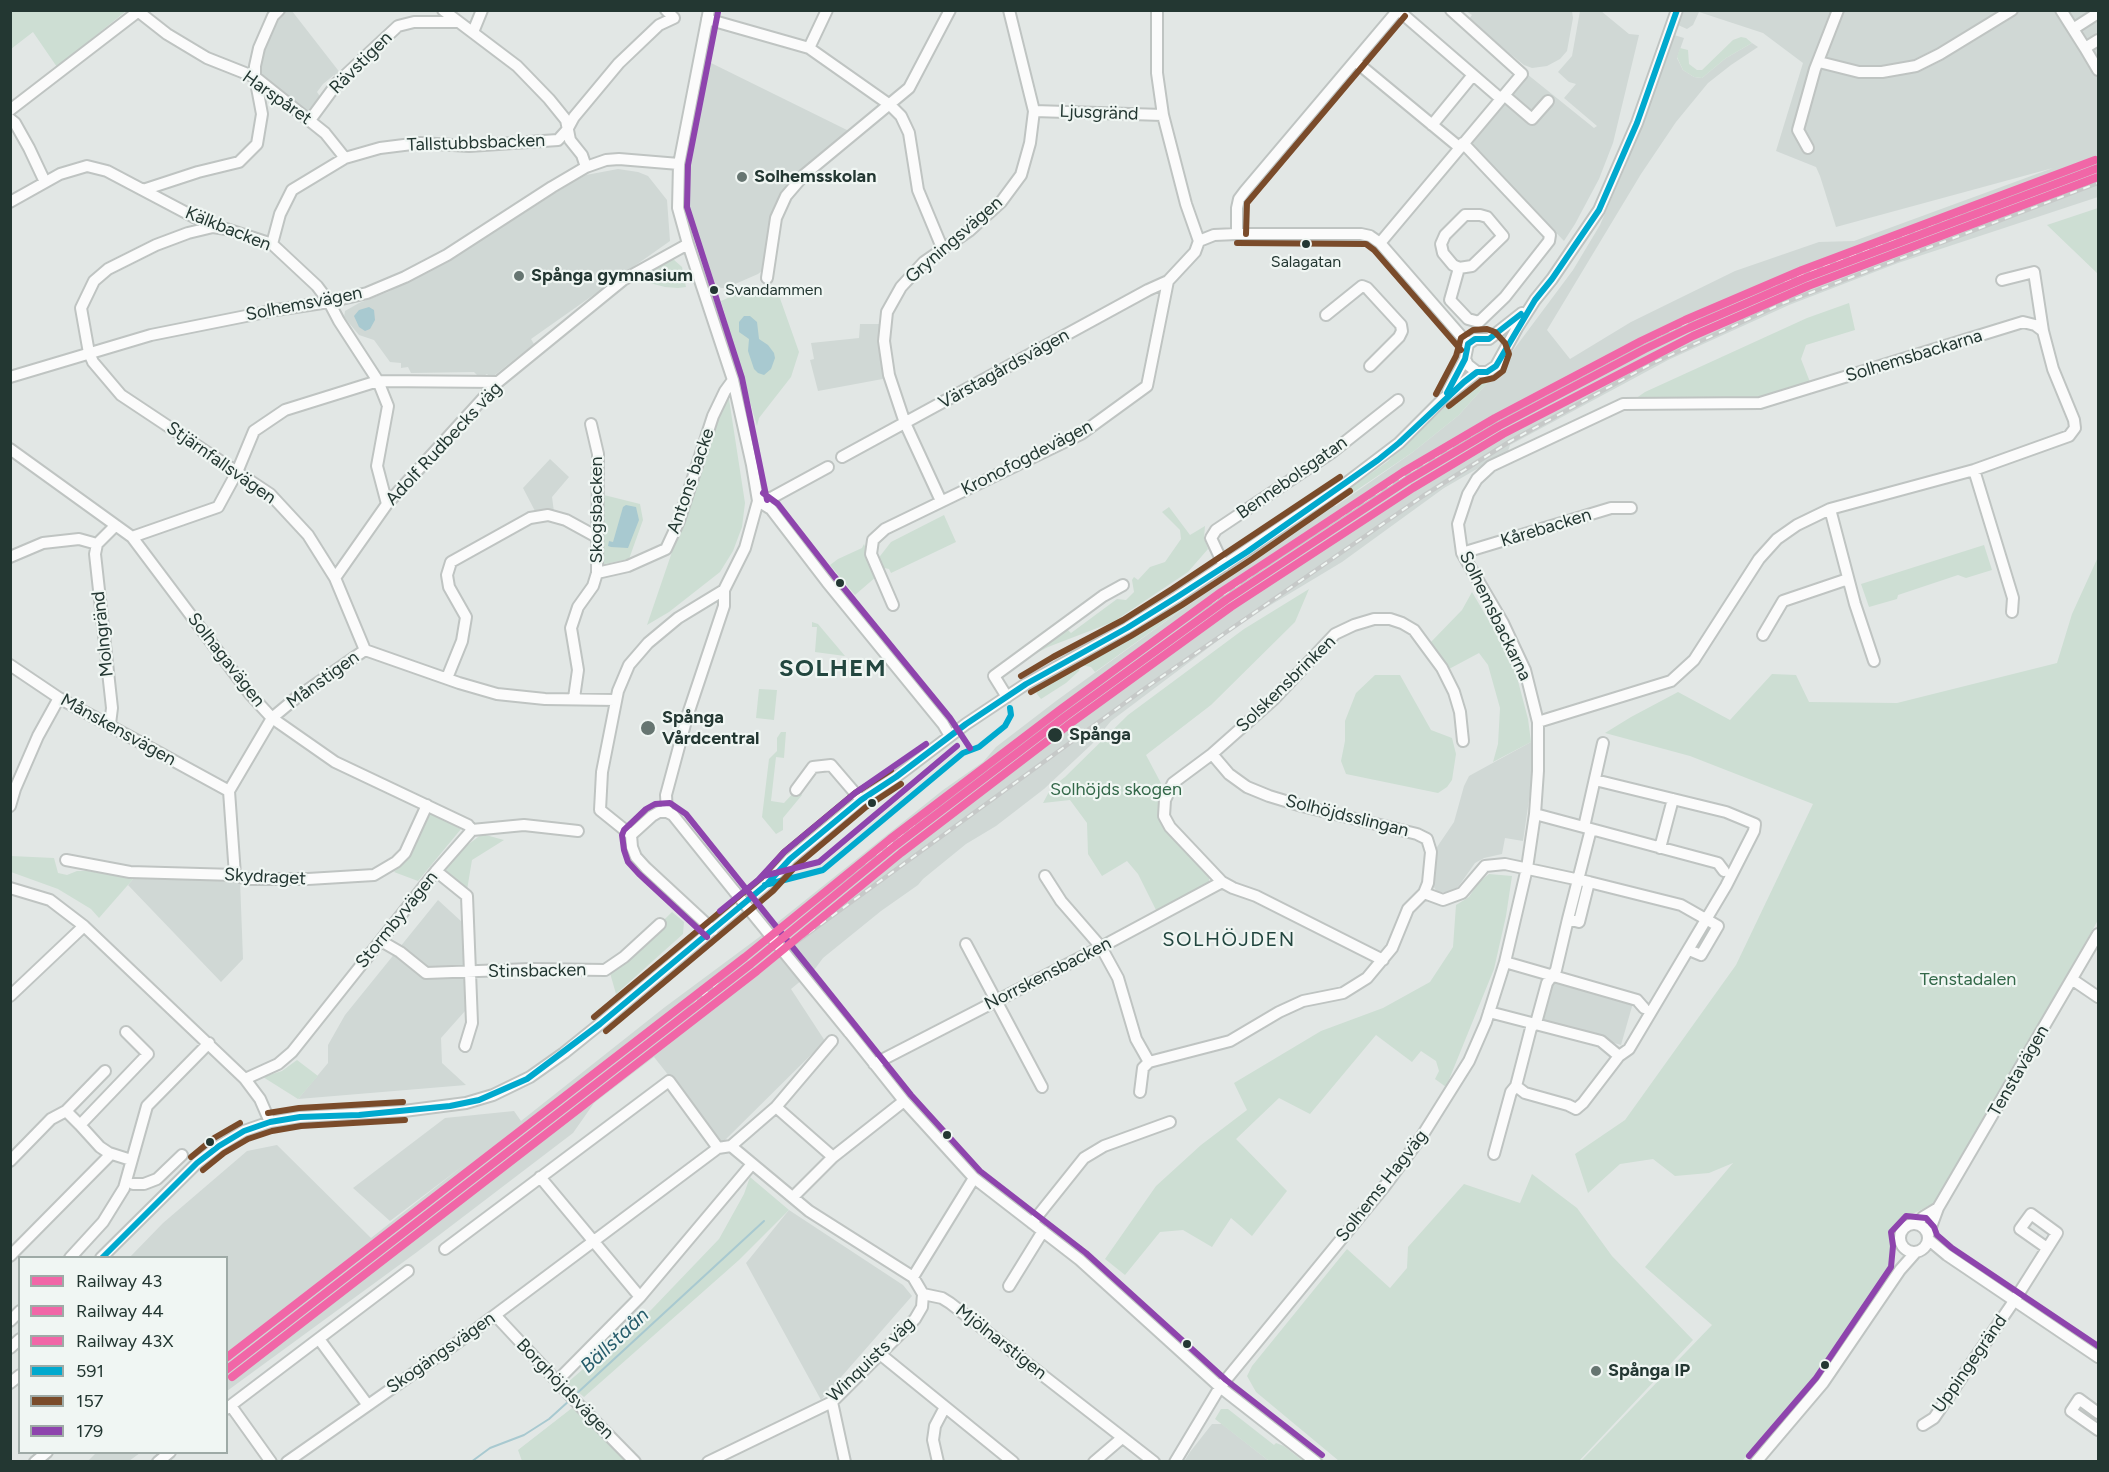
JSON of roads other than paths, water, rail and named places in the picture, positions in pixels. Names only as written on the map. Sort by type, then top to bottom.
[{"type":"street","points":[[143,190],[198,172],[239,162],[256,144],[262,114],[255,66],[259,48],[273,16],[279,10]]},
{"type":"street","points":[[443,10],[517,66],[549,99],[566,120],[570,140],[582,155],[586,167]]},
{"type":"street","points":[[473,32],[482,10]]},
{"type":"street","points":[[810,48],[827,10]]},
{"type":"street","points":[[767,278],[776,218],[786,196],[804,175],[909,88],[950,10]]},
{"type":"street","name":"Gryningsvägen","points":[[941,501],[904,423],[889,375],[884,341],[887,312],[901,287],[924,262],[969,231],[1001,202],[1021,175],[1030,143],[1034,111],[1009,10]]},
{"type":"street","points":[[1158,10],[1157,74],[1163,115],[1186,204],[1199,241],[1195,252],[1168,281]]},
{"type":"street","points":[[1237,234],[1239,199],[1398,10],[1473,75],[1532,119],[1548,101]]},
{"type":"street","points":[[1380,243],[1522,74],[1451,10]]},
{"type":"street","points":[[1443,399],[1466,359],[1468,344],[1475,339],[1489,339],[1513,322],[1535,300],[1599,210],[1637,123],[1677,10]]},
{"type":"street","points":[[1808,148],[1798,130],[1838,10]]},
{"type":"street","points":[[1819,62],[1858,72],[1882,72],[1916,66],[2012,10]]},
{"type":"street","points":[[2061,10],[2098,70]]},
{"type":"street","points":[[10,110],[139,11]]},
{"type":"street","name":"Harspåret","points":[[139,11],[166,34],[207,58],[255,77],[326,132],[345,159]]},
{"type":"street","points":[[2073,29],[2098,13]]},
{"type":"street","name":"Tallstubbsbacken","points":[[272,244],[280,214],[292,190],[345,159],[380,148],[420,143],[470,146],[558,140],[574,117],[620,63],[670,14]]},
{"type":"street","points":[[667,812],[666,795],[687,717],[724,606],[724,590],[745,548],[758,501],[733,380],[678,208],[679,164],[708,15],[810,48],[890,105],[901,116],[909,133],[918,190],[942,250]]},
{"type":"street","name":"Rävstigen","points":[[310,120],[338,82],[398,26],[414,22],[459,22]]},
{"type":"street","points":[[2085,48],[2098,40]]},
{"type":"street","points":[[1355,61],[1432,125],[1461,145],[1550,235],[1548,241],[1505,297],[1479,322],[1468,319],[1450,300],[1459,268]]},
{"type":"street","points":[[1432,125],[1473,75]]},
{"type":"street","name":"Ljusgränd","points":[[1034,111],[1163,115]]},
{"type":"street","points":[[10,118],[29,148],[45,182]]},
{"type":"street","name":"Solhemsvägen","points":[[10,377],[151,335],[367,293],[405,278],[447,255],[586,167],[606,159],[679,164]]},
{"type":"street","name":"Kälkbacken","points":[[10,202],[60,174],[87,166],[107,171],[213,227],[272,244],[317,286],[378,381],[388,406],[377,466],[387,504]]},
{"type":"street","points":[[1465,215],[1487,217],[1503,236],[1472,266],[1459,268],[1443,253],[1441,244],[1445,235],[1465,215]]},
{"type":"street","points":[[188,233],[192,216]]},
{"type":"street","name":"Stjärnfallsvägen","points":[[213,227],[188,233],[137,255],[108,269],[94,281],[81,308],[89,353],[93,362],[121,395],[270,494],[308,535],[334,578],[365,650]]},
{"type":"street","points":[[1199,241],[1214,235],[1237,234],[1361,234],[1370,236],[1380,243],[1468,344]]},
{"type":"street","name":"Adolf Rudbecks väg","points":[[334,578],[387,504],[498,382],[622,280],[688,244]]},
{"type":"street","points":[[1538,722],[1671,681],[1694,660],[1759,559],[1777,539],[1797,525],[1830,509],[1974,470],[2070,436],[2075,428],[2074,420],[2053,369],[2043,331],[2034,272],[2002,280]]},
{"type":"street","name":"Värstagårdsvägen","points":[[842,458],[1168,281]]},
{"type":"street","name":"Kronofogdevägen","points":[[893,605],[872,554],[873,540],[885,529],[1081,434],[1147,386],[1168,281]]},
{"type":"street","points":[[1326,315],[1362,286],[1367,288],[1401,325],[1402,331],[1399,337],[1370,366]]},
{"type":"street","points":[[1466,359],[1468,365],[1477,372],[1482,373],[1496,366],[1535,300]]},
{"type":"street","name":"Solhemsbackarna","points":[[1538,722],[1525,670],[1503,623],[1462,553],[1458,524],[1462,509],[1477,479],[1491,466],[1623,404],[1760,403],[2023,322],[2035,325],[2043,331]]},
{"type":"street","points":[[1489,339],[1498,348],[1500,356]]},
{"type":"street","points":[[102,1256],[197,1163],[238,1134],[270,1122],[300,1117],[359,1115],[450,1106],[480,1100],[511,1087],[564,1053],[767,884],[790,859],[861,800],[1007,697],[1057,665],[1137,622],[1247,552],[1378,460],[1419,425],[1443,399],[1477,372]]},
{"type":"street","name":"Antons backe","points":[[597,573],[628,566],[666,549],[679,521],[713,416],[733,380]]},
{"type":"street","points":[[132,537],[218,507],[237,472],[254,431],[285,410],[378,381],[498,382]]},
{"type":"street","name":"Bennebolsgatan","points":[[1224,566],[1211,538],[1216,530],[1331,453],[1398,400]]},
{"type":"street","name":"Skogsbacken","points":[[573,698],[578,670],[571,628],[578,607],[593,586],[597,573],[598,454],[591,424]]},
{"type":"street","name":"Solhagavägen","points":[[10,449],[132,537],[250,694],[272,718],[334,762],[468,825],[472,830]]},
{"type":"street","points":[[758,501],[773,497],[828,467]]},
{"type":"street","points":[[1974,470],[2013,598],[2012,612]]},
{"type":"street","points":[[758,501],[771,508],[826,582],[943,724],[950,736]]},
{"type":"street","name":"Kårebacken","points":[[1462,553],[1611,508],[1631,508]]},
{"type":"street","points":[[1830,509],[1857,613],[1874,661]]},
{"type":"street","points":[[447,678],[462,641],[466,617],[449,587],[447,575],[451,562],[530,518],[548,515],[566,520],[597,537]]},
{"type":"street","points":[[10,558],[43,543],[79,539],[97,544],[115,526]]},
{"type":"street","name":"Molngränd","points":[[97,544],[95,554],[112,708],[110,724]]},
{"type":"street","points":[[1763,635],[1784,602],[1848,579]]},
{"type":"street","points":[[1007,697],[994,676],[1113,589],[1123,585]]},
{"type":"street","points":[[713,930],[646,868],[636,857],[631,835],[600,810],[602,772],[616,700],[629,665],[662,629],[724,590]]},
{"type":"street","name":"Solskensbrinken","points":[[1222,882],[1170,827],[1164,816],[1165,800],[1173,783],[1212,754],[1274,699],[1335,634],[1374,619],[1390,619],[1414,630],[1442,668],[1454,692],[1460,712],[1462,741]]},
{"type":"street","points":[[365,650],[497,694],[545,699],[616,700]]},
{"type":"street","name":"Månstigen","points":[[229,791],[272,718],[296,698],[365,650]]},
{"type":"street","name":"Månskensvägen","points":[[10,665],[59,698],[229,791]]},
{"type":"street","points":[[10,806],[38,736],[59,698]]},
{"type":"street","name":"Solhems Hagväg","points":[[1175,1461],[1220,1387],[1405,1161],[1469,1061],[1489,1012],[1505,962],[1527,868],[1539,771],[1538,722]]},
{"type":"street","points":[[1494,1154],[1511,1092],[1516,1086],[1531,1028],[1536,1023],[1547,983],[1556,970],[1568,919],[1584,881],[1588,828],[1603,743]]},
{"type":"street","name":"Solhöjdsslingan","points":[[1149,1062],[1230,1041],[1303,1001],[1343,993],[1367,978],[1392,948],[1408,909],[1424,893],[1428,883],[1431,852],[1427,839],[1418,834],[1302,807],[1269,796],[1247,787],[1229,774],[1212,754]]},
{"type":"street","points":[[796,790],[813,767],[831,765],[861,800]]},
{"type":"street","points":[[1516,1086],[1525,1093],[1576,1109],[1583,1103],[1619,1056],[1629,1049],[1726,886],[1754,831],[1755,824],[1726,812],[1596,780]]},
{"type":"street","points":[[229,791],[236,875]]},
{"type":"street","points":[[1660,848],[1673,799]]},
{"type":"street","name":"Skydraget","points":[[66,860],[130,872],[236,875],[246,879],[308,879],[374,875],[396,862],[405,853],[427,805]]},
{"type":"street","points":[[631,835],[659,812],[673,815],[904,1101],[974,1178],[1080,1260],[1220,1387],[1316,1461]]},
{"type":"street","points":[[1535,814],[1718,863],[1725,871]]},
{"type":"street","points":[[472,830],[524,825],[578,831]]},
{"type":"street","name":"Stormbyvägen","points":[[245,1079],[286,1059],[436,871],[472,830]]},
{"type":"street","points":[[1424,893],[1443,900],[1462,893],[1485,866],[1505,864],[1681,905],[1706,919]]},
{"type":"street","points":[[436,871],[467,896],[472,1023],[465,1046]]},
{"type":"street","points":[[1045,876],[1061,902],[1101,947],[1118,978],[1136,1039],[1149,1062],[1143,1068],[1140,1092]]},
{"type":"street","points":[[1222,882],[1256,896],[1383,960]]},
{"type":"street","name":"Norrskensbacken","points":[[874,1064],[1222,882]]},
{"type":"street","points":[[10,888],[50,900],[84,926],[245,1079],[260,1099],[270,1122]]},
{"type":"street","name":"Stinsbacken","points":[[381,941],[400,952],[426,974],[531,969],[605,970],[624,957],[660,924]]},
{"type":"street","points":[[10,996],[84,926]]},
{"type":"street","name":"Tenstavägen","points":[[1929,1238],[1938,1208],[2098,934]]},
{"type":"street","points":[[966,944],[1042,1087]]},
{"type":"street","points":[[1505,962],[1636,1000],[1644,1008]]},
{"type":"street","points":[[2073,980],[2098,997]]},
{"type":"street","points":[[1489,1012],[1601,1041],[1619,1056]]},
{"type":"street","points":[[80,1125],[148,1054],[126,1032]]},
{"type":"street","points":[[832,1041],[776,1107],[731,1146],[809,1211],[913,1277],[923,1294]]},
{"type":"street","points":[[71,1256],[104,1222],[126,1183],[147,1106],[209,1043]]},
{"type":"street","points":[[10,1161],[51,1119],[66,1111],[105,1071]]},
{"type":"street","points":[[445,1249],[669,1081],[718,1148]]},
{"type":"street","points":[[793,1197],[833,1157],[904,1101]]},
{"type":"street","points":[[776,1107],[833,1157]]},
{"type":"street","points":[[66,1111],[100,1147],[111,1154],[131,1160]]},
{"type":"street","points":[[1032,1223],[1084,1158],[1104,1146],[1170,1122]]},
{"type":"street","name":"Skogängsvägen","points":[[287,1461],[495,1315],[718,1148],[731,1146]]},
{"type":"street","points":[[10,1256],[111,1154]]},
{"type":"street","points":[[133,1184],[144,1184],[157,1179],[182,1155]]},
{"type":"street","points":[[557,1381],[640,1297],[752,1164]]},
{"type":"street","points":[[540,1177],[640,1297]]},
{"type":"street","points":[[913,1277],[974,1178]]},
{"type":"street","name":"Tenstavägen","points":[[1917,1224],[1923,1217],[1938,1208]]},
{"type":"street","points":[[1899,1270],[1902,1230],[1909,1225],[1917,1224],[1924,1228],[1929,1238],[1947,1255],[2098,1357]]},
{"type":"street","points":[[1009,1286],[1043,1231]]},
{"type":"street","points":[[1756,1461],[1823,1383],[1899,1270],[1919,1252],[1929,1238]]},
{"type":"street","points":[[1902,1246],[1908,1251],[1947,1255]]},
{"type":"street","name":"Uppingegränd","points":[[1923,1425],[1934,1418],[2047,1248]]},
{"type":"street","points":[[271,1461],[229,1407],[408,1271]]},
{"type":"street","name":"Winquists väg","points":[[708,1461],[832,1402],[915,1319],[922,1307],[923,1294]]},
{"type":"street","name":"Mjölnarstigen","points":[[923,1294],[950,1302],[1154,1461]]},
{"type":"street","name":"Borghöjdsvägen","points":[[495,1315],[635,1461]]},
{"type":"street","points":[[319,1339],[367,1404]]},
{"type":"street","points":[[880,1354],[1013,1461]]},
{"type":"street","points":[[2098,1413],[2079,1400],[2071,1411],[2098,1430]]},
{"type":"street","points":[[832,1402],[844,1461]]},
{"type":"street","points":[[938,1461],[933,1440],[935,1426],[945,1407]]},
{"type":"street","points":[[1094,1461],[1122,1438]]},
{"type":"water","points":[[369,307],[374,310],[375,320],[370,329],[365,331],[359,327],[354,316],[359,310]]},
{"type":"water","points":[[744,316],[750,316],[757,322],[759,339],[774,353],[775,358],[771,369],[764,375],[754,369],[748,351],[749,339],[739,332],[739,322]]},
{"type":"water","points":[[626,505],[636,507],[639,520],[628,548],[608,546],[609,541],[613,542],[623,507]]},
{"type":"waterway","name":"Bällstaån","points":[[574,1396],[764,1221]]},
{"type":"waterway","name":"Bällstaån","points":[[471,1462],[490,1448],[524,1435],[549,1419],[570,1400]]},
{"type":"railway","points":[[661,1034],[747,956],[1073,703],[1173,629],[1405,475],[1497,420],[1546,394],[1643,343],[1743,297],[2098,161]]},
{"type":"railway","points":[[707,1007],[1144,689],[1423,496],[1509,442],[1651,364],[1781,304],[2098,183]]},
{"type":"rail line","name":"43X","points":[[228,1356],[745,957],[890,839],[1061,709],[1221,592],[1403,472],[1495,418],[1685,320],[1802,270],[2095,160]]},
{"type":"rail line","name":"43","points":[[228,1368],[751,964],[895,846],[1066,716],[1226,600],[1408,480],[1499,426],[1689,328],[1805,278],[2098,168]]},
{"type":"rail line","name":"44","points":[[232,1377],[757,971],[901,853],[1071,723],[1231,607],[1413,488],[1503,434],[1693,336],[1808,286],[2098,177]]},
{"type":"place","name":"Solhemsskolan","points":[[742,177]]},
{"type":"place","name":"Salagatan","points":[[1306,244]]},
{"type":"place","name":"Spånga gymnasium","points":[[519,276]]},
{"type":"place","name":"Svandammen","points":[[714,290]]},
{"type":"place","name":"Spånga Vårdcentral","points":[[648,728]]},
{"type":"place","name":"Spånga","points":[[1055,735]]},
{"type":"place","name":"Spånga IP","points":[[1596,1371]]},
{"type":"district","name":"SOLHEM","points":[[833,669]]},
{"type":"district","name":"SOLHÖJDEN","points":[[1229,940]]},
{"type":"park label","name":"Solhöjds skogen","points":[[1116,790]]},
{"type":"park label","name":"Tenstadalen","points":[[1968,980]]}]
